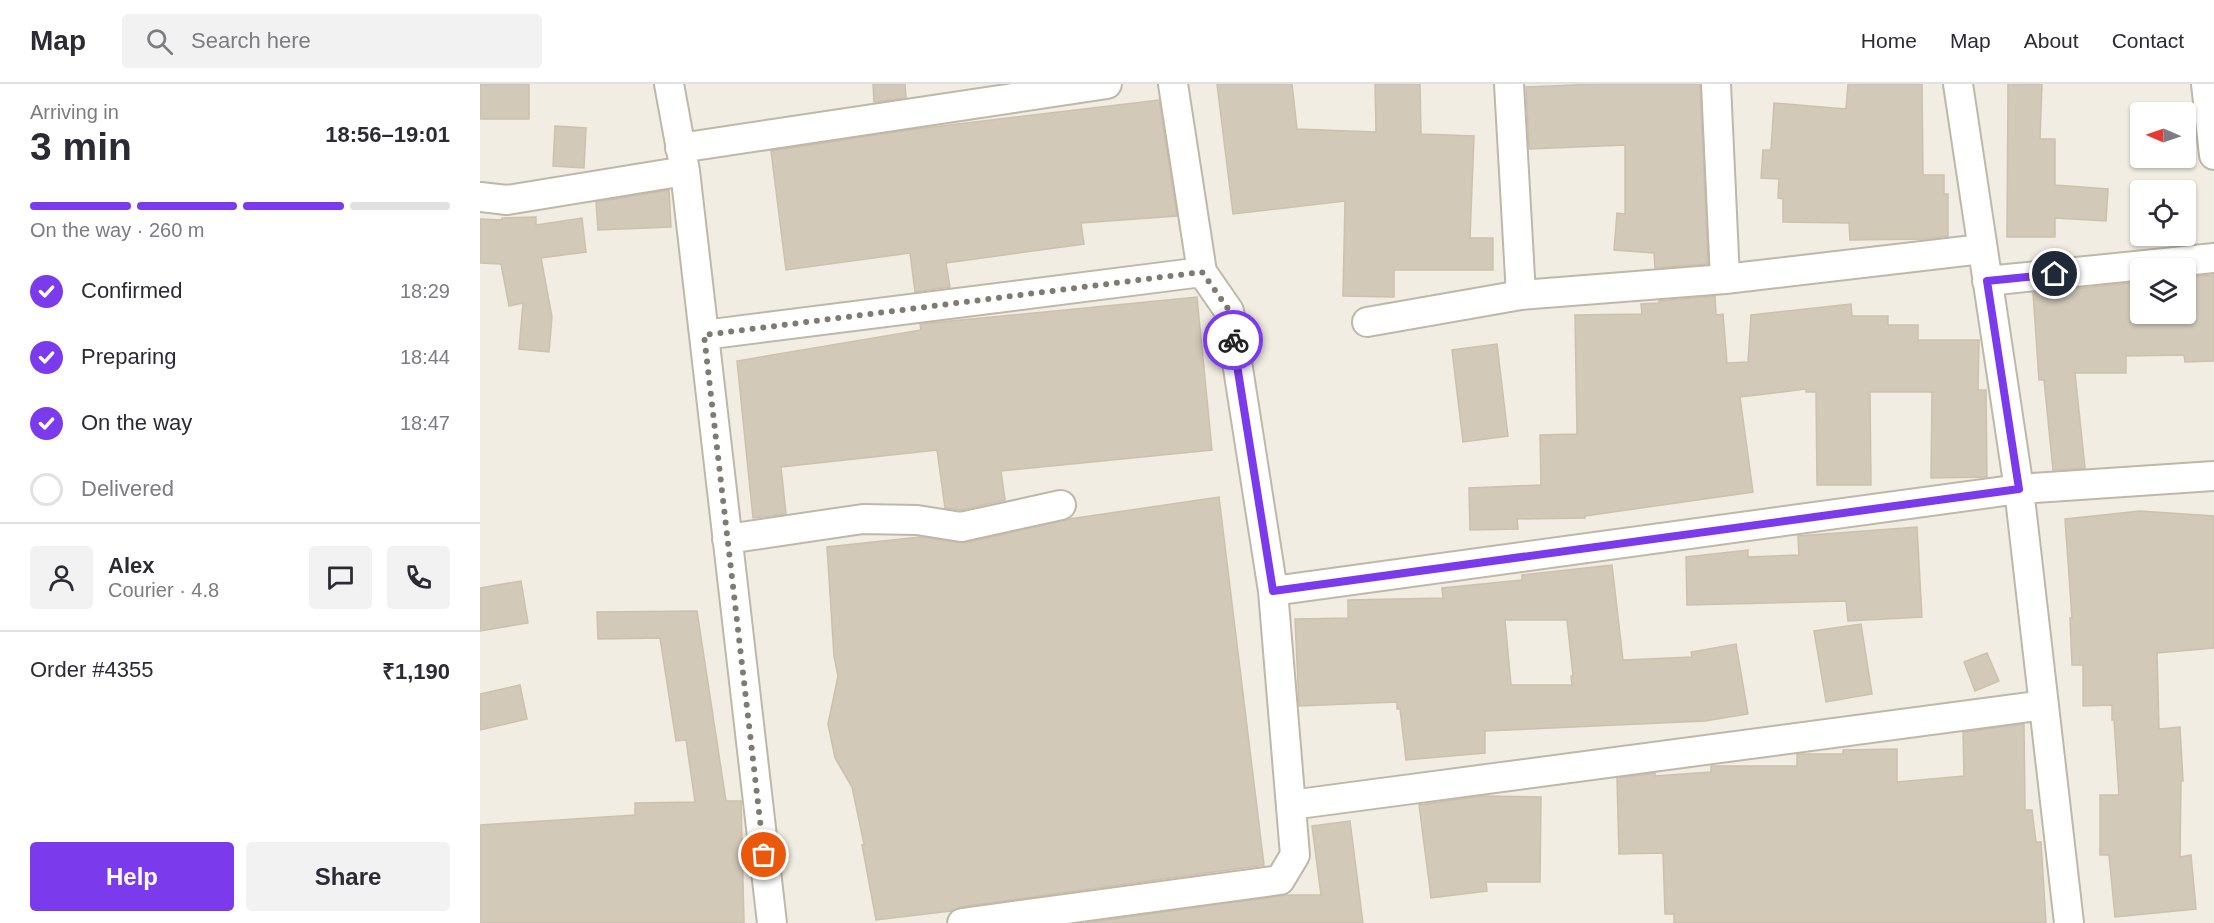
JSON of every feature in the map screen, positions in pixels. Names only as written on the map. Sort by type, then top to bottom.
[{"type":"street","points":[[669,84],[683,159],[772,923]]},
{"type":"street","points":[[480,197],[507,200],[683,159],[1107,84]]},
{"type":"street","points":[[962,923],[1280,880],[1295,855],[1273,591],[1229,310],[1202,272],[1173,84]]},
{"type":"street","points":[[1509,84],[1521,295]]},
{"type":"street","points":[[1716,84],[1725,279]]},
{"type":"street","points":[[1958,84],[2019,489],[2069,923]]},
{"type":"street","points":[[2206,84],[2214,155]]},
{"type":"street","points":[[1367,322],[1521,295],[1725,279],[1982,249]]},
{"type":"street","points":[[1987,281],[2214,258]]},
{"type":"street","points":[[704,335],[1202,272]]},
{"type":"street","points":[[1273,591],[2019,489],[2214,476]]},
{"type":"street","points":[[727,539],[863,519],[917,520],[961,527],[1061,505]]},
{"type":"street","points":[[1291,805],[2044,705]]},
{"type":"building","points":[[480,84],[529,84],[529,119],[480,119]]},
{"type":"building","points":[[873,84],[905,84],[906,98],[874,102]]},
{"type":"building","points":[[1217,84],[1292,84],[1297,129],[1376,132],[1375,84],[1420,84],[1421,134],[1474,136],[1470,238],[1493,238],[1493,270],[1394,270],[1394,297],[1343,296],[1345,201],[1233,214]]},
{"type":"building","points":[[1700,84],[1708,264],[1655,268],[1654,253],[1614,250],[1617,213],[1625,214],[1625,145],[1529,149],[1526,87]]},
{"type":"building","points":[[1848,84],[1922,84],[1923,175],[1944,175],[1944,194],[1948,194],[1948,236],[1925,239],[1850,240],[1849,223],[1783,222],[1783,199],[1778,198],[1779,179],[1761,178],[1763,150],[1771,150],[1774,103],[1846,109]]},
{"type":"building","points":[[2008,84],[2042,84],[2040,139],[2055,139],[2055,185],[2108,189],[2106,221],[2055,218],[2055,237],[2007,237]]},
{"type":"building","points":[[1159,100],[1177,216],[1081,223],[1084,244],[946,263],[950,287],[915,292],[910,253],[786,270],[771,151],[908,130]]},
{"type":"building","points":[[555,126],[586,128],[584,168],[553,166]]},
{"type":"building","points":[[669,190],[671,227],[598,230],[596,202]]},
{"type":"building","points":[[536,217],[536,225],[582,218],[586,252],[541,258],[552,317],[549,352],[519,349],[523,303],[509,306],[501,264],[480,263],[480,219]]},
{"type":"building","points":[[2214,275],[2214,361],[2185,362],[2184,355],[2126,356],[2126,373],[2075,373],[2085,468],[2053,470],[2044,380],[2039,380],[2033,293],[2130,283],[2130,324],[2196,324],[2196,276]]},
{"type":"building","points":[[1715,296],[1716,315],[1723,314],[1727,363],[1748,362],[1751,315],[1851,304],[1852,316],[1888,316],[1888,325],[1918,325],[1918,340],[1979,340],[1978,390],[1986,390],[1987,477],[1931,478],[1932,392],[1870,392],[1871,485],[1817,485],[1816,392],[1806,392],[1806,389],[1740,397],[1753,492],[1585,516],[1585,518],[1517,519],[1518,529],[1470,530],[1469,488],[1541,485],[1540,435],[1577,434],[1575,315],[1642,314],[1641,304]]},
{"type":"building","points":[[1197,297],[1212,450],[1001,471],[1005,500],[961,510],[945,508],[937,450],[781,467],[786,514],[753,518],[737,361],[921,330],[920,324]]},
{"type":"building","points":[[1497,344],[1508,436],[1463,442],[1452,350]]},
{"type":"building","points":[[1219,497],[1264,865],[876,920],[852,787],[835,758],[828,724],[838,676],[834,656],[827,547],[920,537],[965,543],[1069,519]]},
{"type":"building","points":[[2140,511],[2214,516],[2214,648],[2157,653],[2159,729],[2180,727],[2183,781],[2181,781],[2180,857],[2191,855],[2196,909],[2115,917],[2109,855],[2100,855],[2100,795],[2119,795],[2114,720],[2112,720],[2112,705],[2083,706],[2083,665],[2072,665],[2070,618],[2072,618],[2065,519]]},
{"type":"building","points":[[1917,527],[1922,617],[1848,621],[1846,601],[1687,605],[1686,557],[1748,550],[1748,557],[1799,555],[1798,536]]},
{"type":"building","points":[[1612,565],[1623,660],[1692,657],[1691,652],[1736,644],[1748,714],[1705,721],[1485,731],[1485,753],[1406,760],[1400,709],[1397,709],[1397,702],[1299,706],[1295,619],[1348,618],[1348,600],[1443,598],[1442,588],[1522,580],[1522,575]],"holes":[[[1505,620],[1567,620],[1572,685],[1511,685]]]},
{"type":"building","points":[[521,581],[528,623],[480,631],[480,588]]},
{"type":"building","points":[[697,611],[726,801],[741,801],[744,923],[480,923],[480,825],[635,815],[635,803],[695,802],[686,740],[676,741],[660,638],[598,639],[597,612]]},
{"type":"building","points":[[1861,624],[1872,694],[1826,702],[1814,631]]},
{"type":"building","points":[[1987,653],[1999,681],[1975,691],[1964,662]]},
{"type":"building","points":[[520,685],[527,719],[480,730],[480,694]]},
{"type":"building","points":[[2024,724],[2025,810],[2032,810],[2036,842],[2041,842],[2046,923],[1674,923],[1674,914],[1665,914],[1663,853],[1619,854],[1617,778],[1655,773],[1655,776],[1711,772],[1711,766],[1797,766],[1797,754],[1843,754],[1843,750],[1897,749],[1897,782],[1964,776],[1963,732]]},
{"type":"building","points":[[1482,796],[1541,797],[1540,882],[1486,882],[1487,891],[1431,898],[1419,805]]},
{"type":"building","points":[[1350,821],[1363,923],[1085,923],[1287,895],[1321,895],[1312,826]]},
{"type":"way so far","points":[[764,855],[704,335],[1202,272],[1229,310],[1233,340]]},
{"type":"route","points":[[1233,340],[1273,591],[2019,489],[1987,281],[2055,274]]}]
